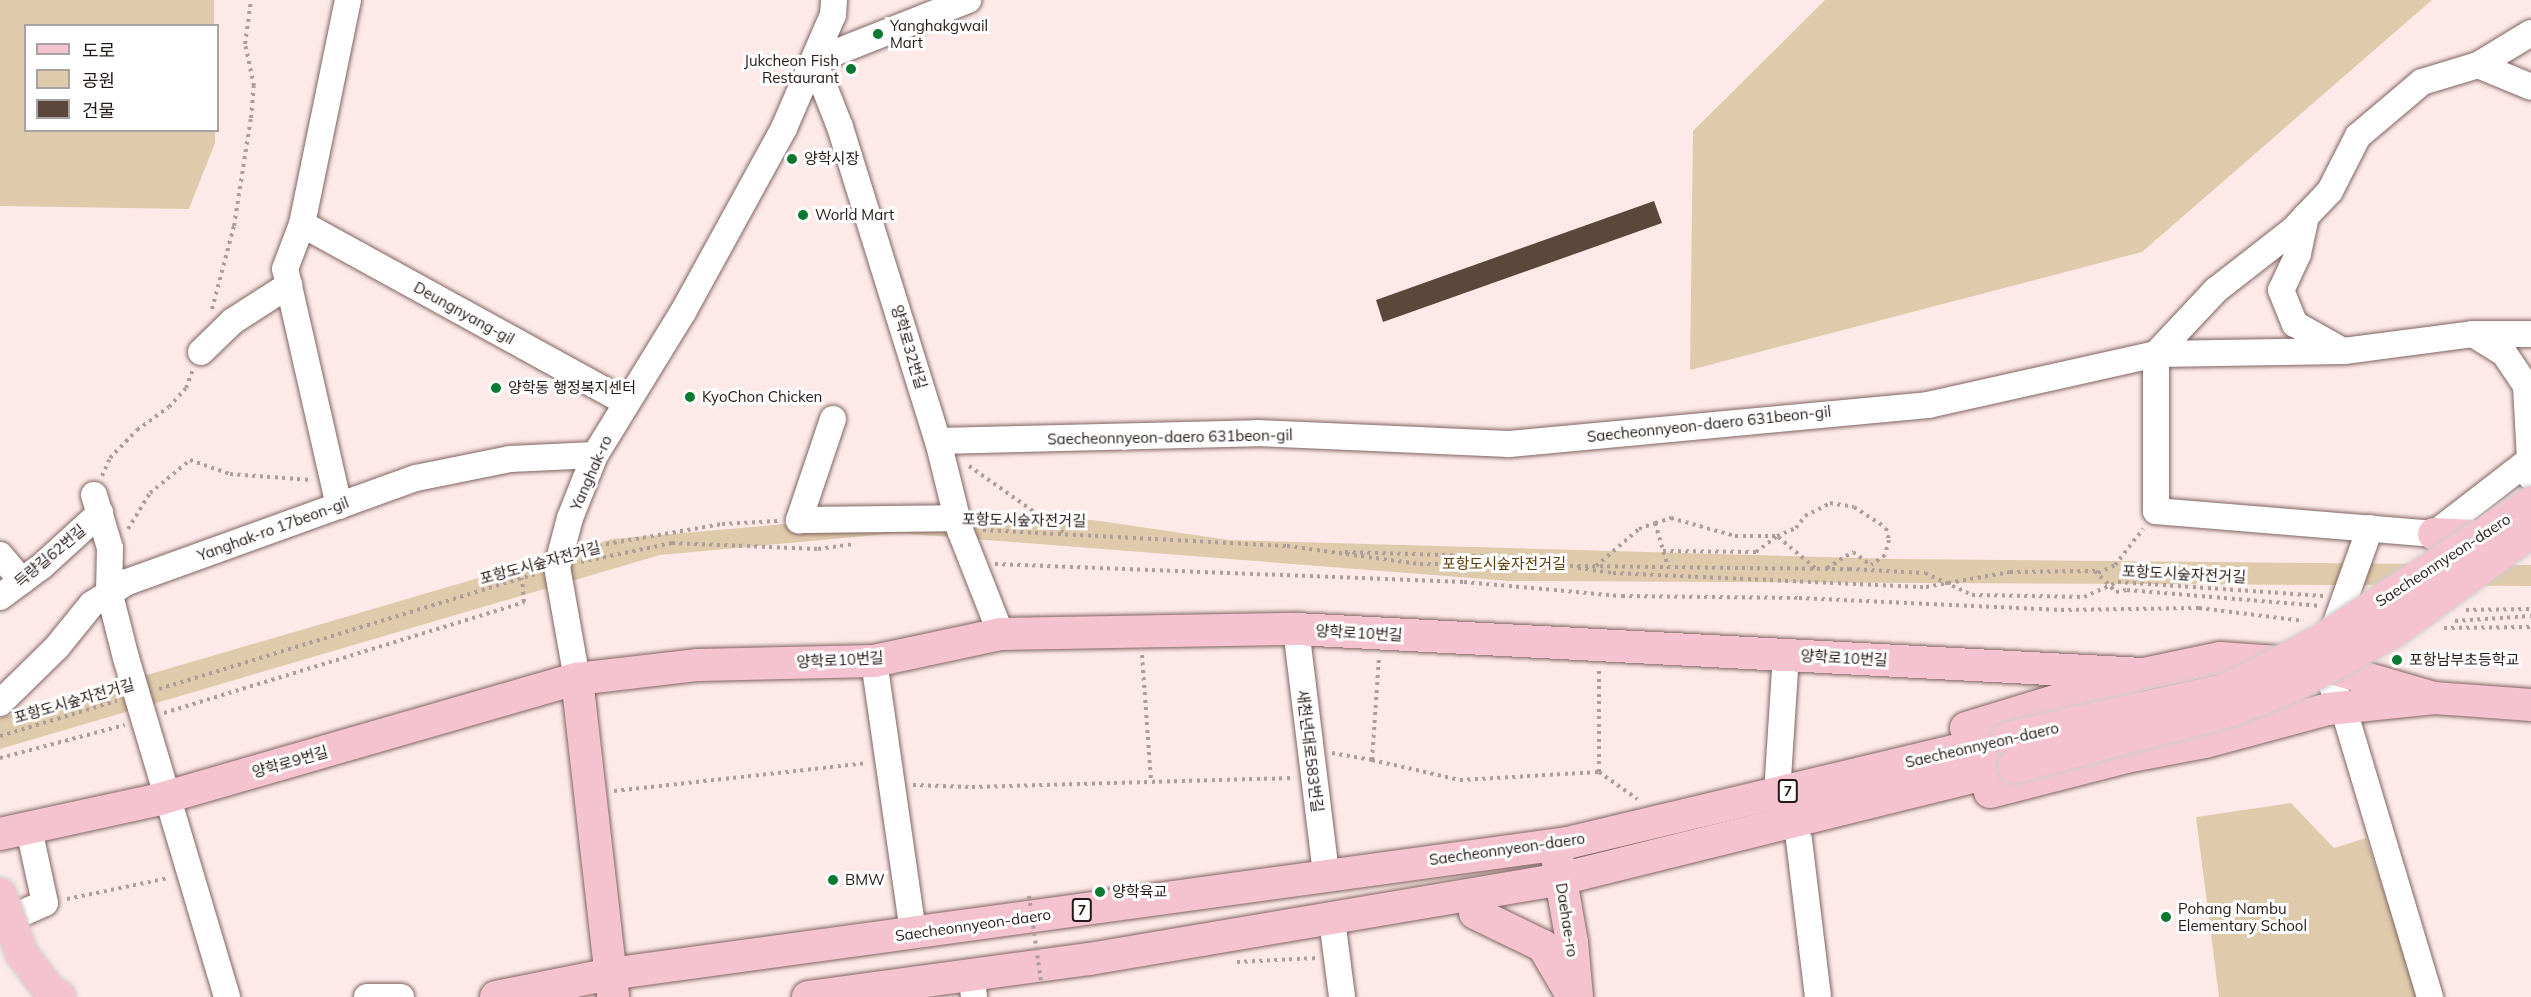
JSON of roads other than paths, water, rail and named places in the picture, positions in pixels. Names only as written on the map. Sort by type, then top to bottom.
[{"type":"main road","name":"Saecheonnyeon-daero","points":[[808,997],[973,986],[1259,932],[1562,887],[2224,690],[2323,639],[2531,503]]},
{"type":"main road","points":[[2434,534],[2510,538],[2531,533]]},
{"type":"main road","name":"Saecheonnyeon-daero","points":[[496,997],[612,985],[913,933],[1561,843],[2231,710],[2297,684],[2396,630],[2531,533]]},
{"type":"main road","name":"양학로10번길","points":[[577,679],[698,665],[874,661],[1001,634],[1296,629],[2144,674]]},
{"type":"main road","points":[[1561,843],[1593,822],[1861,758],[2144,674],[2220,658],[2320,665],[2434,698]]},
{"type":"main road","points":[[2177,667],[2204,683],[2227,736]]},
{"type":"main road","name":"Yanghak-ro","points":[[577,679],[612,985]]},
{"type":"main road","name":"양학로9번길","points":[[14,832],[167,797],[577,679]]},
{"type":"main road","points":[[1259,932],[1298,939],[1475,913],[1562,887],[1799,840],[2126,757],[2227,736],[2343,707],[2434,698],[2531,705]]},
{"type":"main road","name":"Daehae-ro","points":[[1561,843],[1562,887],[1575,997]]},
{"type":"main road","points":[[0,894],[22,954],[48,989],[60,997]]},
{"type":"main road","points":[[1475,913],[1543,946],[1575,997]]},
{"type":"street","points":[[336,493],[285,269],[302,224],[348,0]]},
{"type":"street","name":"Yanghak-ro","points":[[577,679],[560,559],[595,455],[682,312],[779,138],[833,15],[834,0]]},
{"type":"street","points":[[814,61],[961,1]]},
{"type":"street","points":[[2473,334],[2504,353],[2526,386],[2530,466],[2434,534],[2156,511],[2156,354],[2216,290],[2306,216],[2330,191],[2358,136],[2422,82],[2478,64],[2531,33]]},
{"type":"street","name":"양학로32번길","points":[[814,61],[840,127],[938,441],[959,524],[1001,634]]},
{"type":"street","points":[[2478,64],[2531,87]]},
{"type":"street","points":[[2306,216],[2298,254],[2281,290],[2295,324],[2343,351]]},
{"type":"street","name":"Deungnyang-gil","points":[[302,224],[626,402]]},
{"type":"street","points":[[201,352],[233,321],[289,285]]},
{"type":"street","name":"Saecheonnyeon-daero 631beon-gil","points":[[938,441],[1257,433],[1509,444],[1928,405],[2156,354],[2343,351],[2473,334],[2531,334]]},
{"type":"street","points":[[833,419],[799,520],[959,524]]},
{"type":"street","name":"Yanghak-ro 17beon-gil","points":[[0,703],[57,647],[92,604],[109,591],[336,493],[510,459],[595,455]]},
{"type":"street","name":"득량길62번길","points":[[0,597],[22,581],[97,504],[110,548],[109,591]]},
{"type":"street","points":[[2370,528],[2329,601],[2320,665],[2343,707],[2430,997]]},
{"type":"street","points":[[0,555],[22,581]]},
{"type":"street","points":[[109,591],[140,707],[227,997]]},
{"type":"street","name":"새천년대로583번길","points":[[1296,629],[1326,874]]},
{"type":"street","points":[[1778,778],[1786,655]]},
{"type":"street","points":[[874,661],[913,933]]},
{"type":"street","points":[[0,922],[45,903],[14,832]]},
{"type":"street","points":[[1799,840],[1818,997]]},
{"type":"street","points":[[1334,935],[1342,997]]},
{"type":"street","points":[[367,997],[401,997]]},
{"type":"place","name":"Yanghakgwail Mart","points":[[878,34]]},
{"type":"place","name":"Jukcheon Fish Restaurant","points":[[851,69]]},
{"type":"place","name":"양학시장","points":[[792,159]]},
{"type":"place","name":"World Mart","points":[[803,215]]},
{"type":"place","name":"양학동 행정복지센터","points":[[496,388]]},
{"type":"place","name":"KyoChon Chicken","points":[[690,397]]},
{"type":"place","name":"포항남부초등학교","points":[[2397,660]]},
{"type":"place","name":"BMW","points":[[833,880]]},
{"type":"place","name":"양학육교","points":[[1100,892]]},
{"type":"place","name":"Pohang Nambu Elementary School","points":[[2166,917]]},
{"type":"park label","name":"포항도시숲자전거길","points":[[1504,564]]}]
